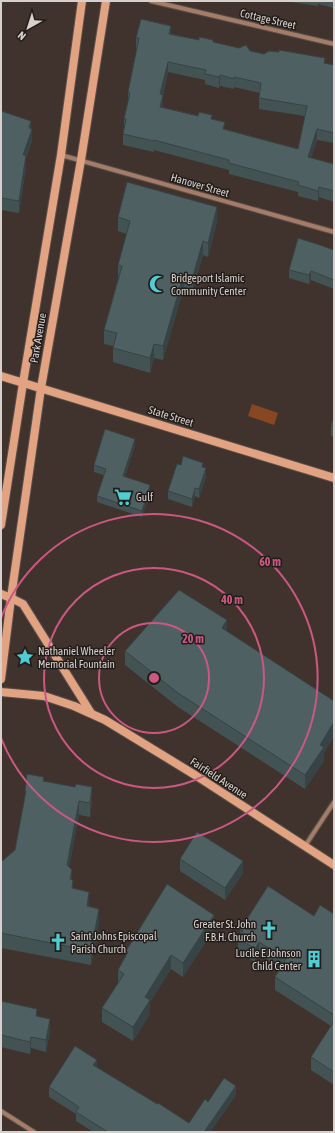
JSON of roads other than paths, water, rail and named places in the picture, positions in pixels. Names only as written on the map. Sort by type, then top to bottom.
[{"type":"main road","name":"Park Avenue","points":[[1,526],[61,155],[82,1]]},
{"type":"main road","name":"Park Avenue","points":[[1,680],[11,598],[41,388],[81,160],[106,1]]},
{"type":"main road","name":"State Street","points":[[1,376],[334,478]]},
{"type":"main road","points":[[1,594],[23,604],[91,713]]},
{"type":"main road","name":"Fairfield Avenue","points":[[1,692],[44,696],[74,706],[105,720],[195,775],[334,865]]},
{"type":"street","name":"Cottage Street","points":[[151,1],[334,44]]},
{"type":"street","name":"Hanover Street","points":[[61,155],[334,232]]},
{"type":"street","points":[[305,846],[334,802]]},
{"type":"street","points":[[1,1112],[34,1132]]},
{"type":"place","name":"Bridgeport Islamic Community Center","points":[[158,284]]},
{"type":"place","name":"Gulf","points":[[123,497]]},
{"type":"place","name":"Nathaniel Wheeler Memorial Fountain","points":[[25,657]]},
{"type":"place","name":"Greater St. John F.B.H. Church","points":[[269,930]]},
{"type":"place","name":"Saint Johns Episcopal Parish Church","points":[[58,942]]},
{"type":"place","name":"Lucile E Johnson Child Center","points":[[314,959]]}]
